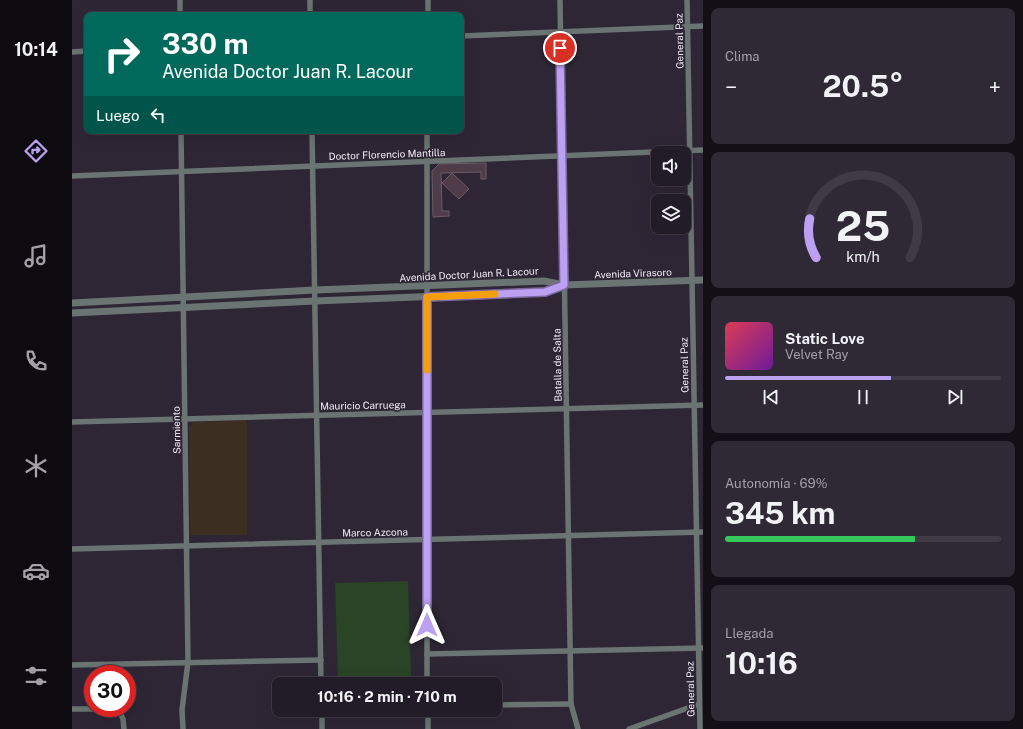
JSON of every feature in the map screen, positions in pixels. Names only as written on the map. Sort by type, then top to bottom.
[{"type":"street","points":[[180,0],[180,12]]},
{"type":"street","points":[[310,0],[310,12]]},
{"type":"street","points":[[428,0],[428,12]]},
{"type":"street","name":"Batalla de Salta","points":[[560,0],[571,704],[578,729]]},
{"type":"street","name":"General Paz","points":[[687,0],[690,146]]},
{"type":"street","points":[[464,36],[703,26]]},
{"type":"street","points":[[72,52],[84,51]]},
{"type":"street","name":"Sarmiento","points":[[181,134],[188,662],[182,710],[183,729]]},
{"type":"street","points":[[312,134],[321,677]]},
{"type":"street","points":[[427,134],[427,677]]},
{"type":"street","name":"Doctor Florencio Mantilla","points":[[691,151],[703,150]]},
{"type":"street","name":"Doctor Florencio Mantilla","points":[[72,176],[651,153]]},
{"type":"street","name":"General Paz","points":[[691,186],[696,532],[701,648],[699,704],[700,729]]},
{"type":"street","name":"Avenida Virasoro","points":[[564,285],[703,280]]},
{"type":"street","name":"Avenida Doctor Juan R. Lacour","points":[[72,314],[315,301],[544,281],[564,285]]},
{"type":"street","name":"Avenida Doctor Juan R. Lacour","points":[[72,303],[315,290],[545,292],[564,285]]},
{"type":"street","name":"Mauricio Carruega","points":[[72,422],[703,405]]},
{"type":"street","name":"Marco Azcona","points":[[72,549],[703,532]]},
{"type":"street","points":[[428,654],[701,648]]},
{"type":"street","points":[[72,665],[321,660]]},
{"type":"street","points":[[502,705],[571,704]]},
{"type":"street","points":[[629,729],[699,704]]},
{"type":"street","points":[[72,709],[114,709],[120,712],[123,719],[124,729]]},
{"type":"street","points":[[322,717],[322,729]]},
{"type":"street","points":[[428,717],[428,729]]},
{"type":"shaded area","points":[[247,420],[247,535],[190,535],[189,427],[193,422]]},
{"type":"green space","points":[[408,581],[411,677],[338,677],[335,583]]},
{"type":"building","points":[[486,163],[486,179],[481,179],[481,172],[441,173],[442,211],[449,211],[449,216],[433,217],[432,171],[439,164]]},
{"type":"building","points":[[452,173],[469,189],[459,199],[442,183]]},
{"type":"slow traffic","points":[[427,370],[427,297],[495,294]]},
{"type":"route","points":[[427,625],[427,297],[545,292],[564,285],[560,48]]}]
